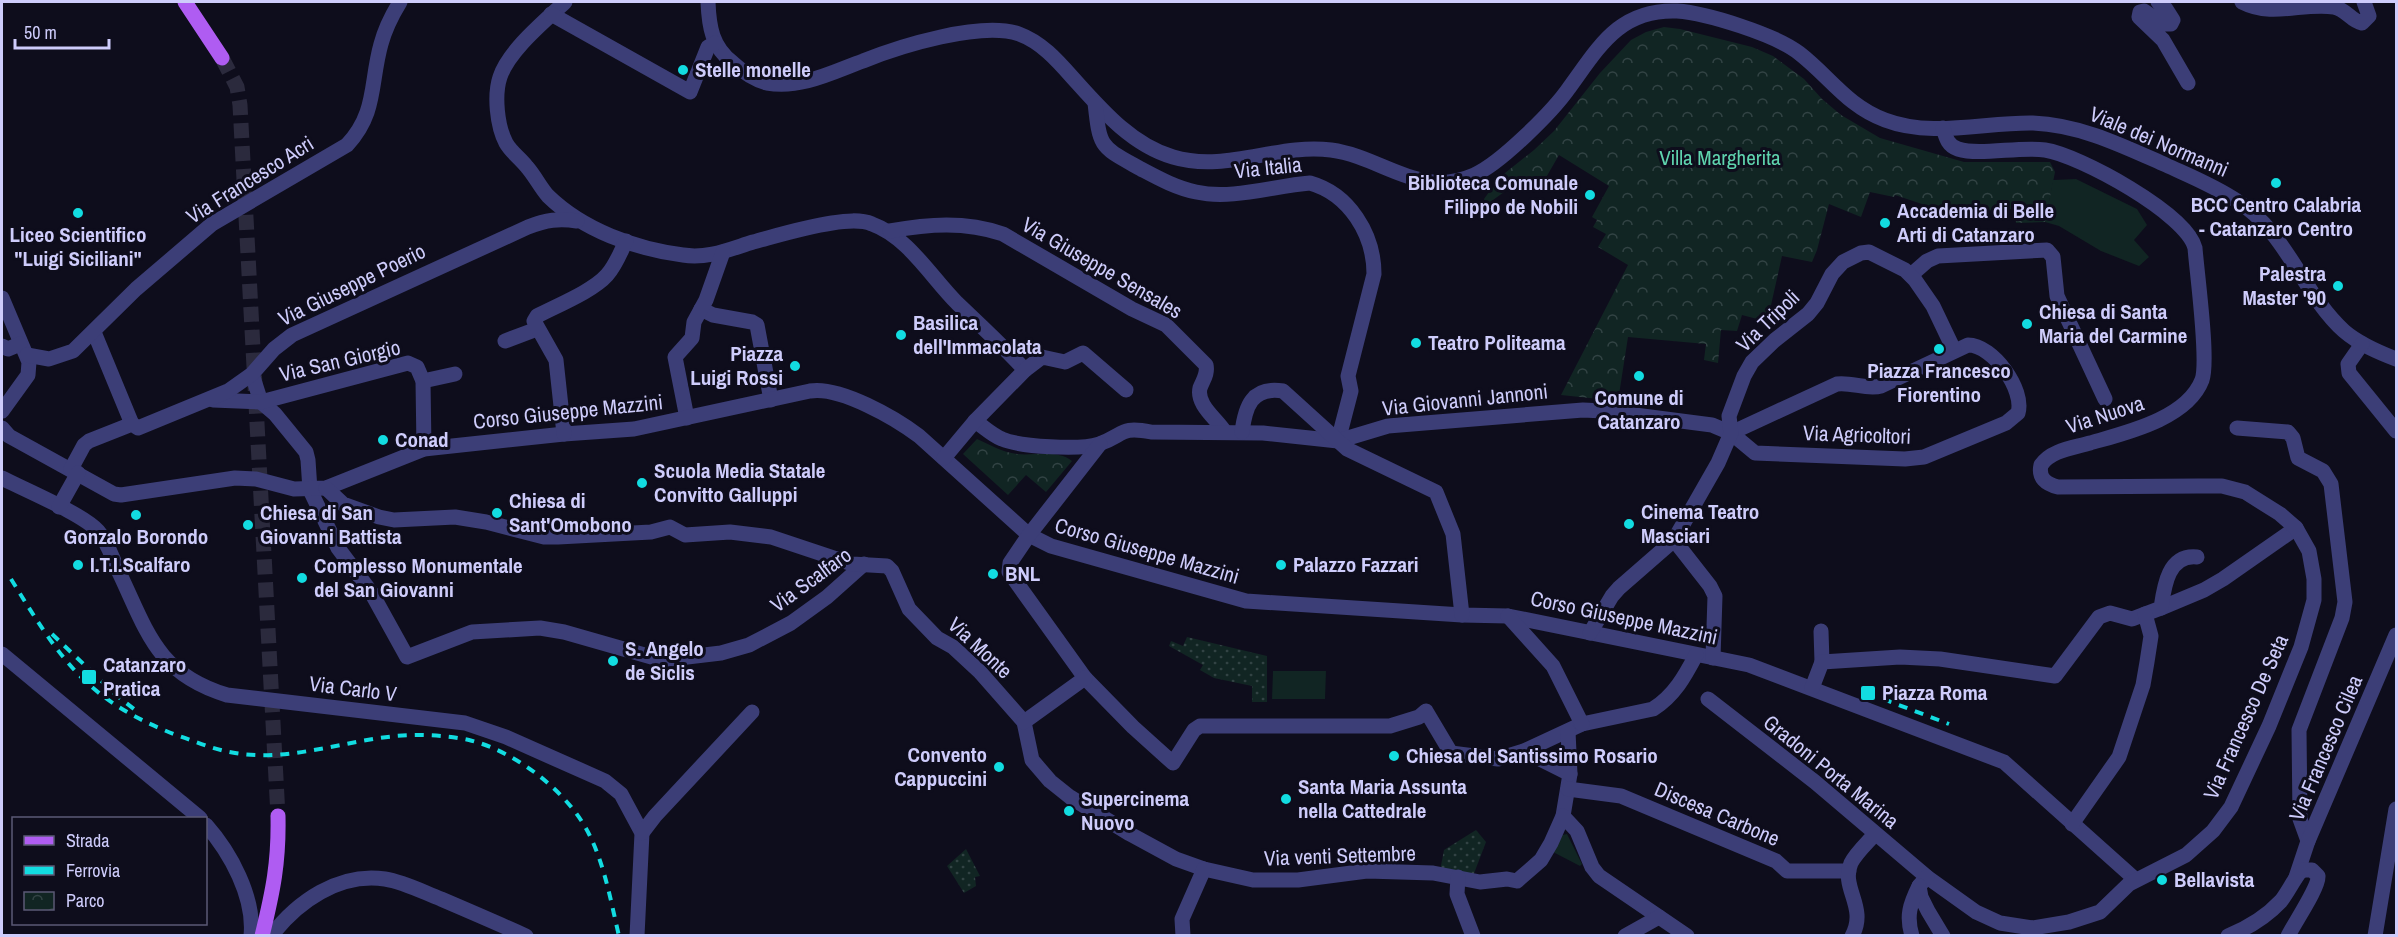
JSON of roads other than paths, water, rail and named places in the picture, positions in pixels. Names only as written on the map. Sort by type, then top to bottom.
[{"type":"main road","points":[[189,5],[222,58]]},
{"type":"main road","points":[[262,936],[274,887],[279,853],[278,816]]},
{"type":"street","name":"Via Francesco Acri","points":[[2,346],[8,349],[24,349],[48,359],[64,356],[80,346],[136,289],[212,224],[339,150],[355,136],[367,117],[380,46],[391,17],[400,2]]},
{"type":"street","points":[[565,2],[524,43],[504,68],[498,85],[500,126],[506,144],[533,174],[543,190],[580,221],[626,241],[685,256],[704,256],[723,252],[803,228],[843,221],[870,222],[890,231],[956,302],[991,333],[1025,370]]},
{"type":"street","points":[[551,14],[690,92],[708,47],[715,44],[709,22],[708,2]]},
{"type":"street","points":[[2158,2],[2169,12],[2173,20],[2171,24],[2166,25],[2144,11],[2140,12],[2139,17],[2163,40],[2188,82]]},
{"type":"street","points":[[2242,2],[2256,8],[2275,10],[2334,7],[2345,11],[2355,21],[2362,23],[2369,16],[2364,2]]},
{"type":"street","name":"Viale dei Normanni","points":[[715,44],[727,58],[752,77],[764,82],[788,83],[820,78],[862,61],[915,45],[967,33],[1005,30],[1028,38],[1044,49],[1095,103],[1157,151],[1181,159],[1231,161],[1296,151],[1328,149],[1355,156],[1424,182],[1454,181],[1478,173],[1502,158],[1564,95],[1605,38],[1636,19],[1663,12],[1689,13],[1770,36],[1798,52],[1852,102],[1884,120],[1916,128],[2021,123],[2077,129],[2133,150],[2229,195],[2253,211],[2263,221],[2330,315],[2348,334],[2362,344],[2397,359]]},
{"type":"street","name":"Via Italia","points":[[1095,103],[1099,135],[1105,147],[1175,186],[1199,193],[1225,194],[1310,183],[1335,194],[1350,208],[1367,237],[1374,262],[1374,274],[1348,376],[1351,391],[1338,441]]},
{"type":"street","name":"Via Nuova","points":[[1943,128],[1947,141],[1960,150],[2046,150],[2086,165],[2127,186],[2151,203],[2186,231],[2194,243],[2204,364],[2200,385],[2178,407],[2151,423],[2136,430],[2058,452],[2048,457],[2040,469],[2045,481],[2058,487],[2076,488],[2186,486],[2232,488],[2245,492],[2265,504],[2296,528]]},
{"type":"street","name":"Via Giuseppe Poerio","points":[[59,507],[84,445],[89,441],[132,424],[138,428],[228,391],[252,374],[274,349],[292,335],[433,269],[545,220],[560,218],[580,221]]},
{"type":"street","name":"Via Giuseppe Sensales","points":[[890,231],[928,224],[957,224],[1003,234],[1132,309],[1166,325],[1206,365],[1207,371],[1199,392],[1201,401],[1226,432]]},
{"type":"street","points":[[564,434],[556,360],[534,321],[537,316],[596,285],[615,264],[626,241]]},
{"type":"street","points":[[1911,274],[1927,261],[1938,256],[2047,250],[2053,257],[2056,296],[2105,399]]},
{"type":"street","points":[[687,418],[675,357],[692,338],[694,322],[723,252]]},
{"type":"street","name":"Via Tripoli","points":[[1731,433],[1729,416],[1744,376],[1752,362],[1762,351],[1808,314],[1837,268],[1848,259],[1869,252],[1879,255],[1911,274],[1933,306],[1954,350]]},
{"type":"street","points":[[2,298],[29,362],[28,375],[2,411]]},
{"type":"street","points":[[701,309],[713,315],[757,325],[771,400]]},
{"type":"street","points":[[505,341],[537,329]]},
{"type":"street","points":[[94,332],[132,424]]},
{"type":"street","points":[[2362,344],[2351,357],[2349,373],[2397,431]]},
{"type":"street","name":"Via Agricoltori","points":[[1731,433],[1755,453],[1924,458],[2011,420],[2018,413],[2019,401],[1999,361],[1987,350],[1974,345],[1962,346],[1954,350]]},
{"type":"street","points":[[1590,633],[1612,596],[1674,540],[1718,463],[1731,433],[1837,384],[1847,383],[1872,388],[1954,350]]},
{"type":"street","points":[[944,458],[975,421],[1025,370],[1042,357],[1065,362],[1079,353],[1084,353],[1126,390]]},
{"type":"street","name":"Via San Giorgio","points":[[205,400],[261,402],[404,363],[417,368],[423,381],[424,449]]},
{"type":"street","points":[[252,374],[261,402],[275,414],[306,452],[318,489]]},
{"type":"street","points":[[423,381],[455,374]]},
{"type":"street","name":"Corso Giuseppe Mazzini","points":[[318,489],[424,449],[634,429],[819,390],[835,392],[905,425],[1029,535],[1051,546],[1246,602],[1508,616],[1749,665],[2004,762],[2136,880]]},
{"type":"street","points":[[1242,432],[1249,402],[1257,396],[1275,390],[1289,395],[1315,432]]},
{"type":"street","name":"Via Giovanni Jannoni","points":[[1338,441],[1388,426],[1583,411],[1604,411],[1712,425],[1731,433]]},
{"type":"street","points":[[975,421],[992,434],[1009,442],[1073,447],[1100,444],[1122,432],[1134,429],[1151,432],[1315,432],[1338,441],[1347,449],[1436,492],[1453,534],[1462,615]]},
{"type":"street","points":[[2,428],[9,436],[114,494],[121,495],[235,478],[256,479],[294,489],[318,489],[343,504],[394,520],[455,517],[486,522],[544,537],[630,534],[670,527],[685,535],[730,532],[771,537],[842,561],[864,564]]},
{"type":"street","points":[[2237,428],[2288,432],[2293,438],[2298,458],[2323,471],[2331,484],[2345,602],[2342,618],[2299,730],[2300,819],[2308,841]]},
{"type":"street","points":[[1100,444],[1010,563],[1011,577],[1085,678],[1133,727],[1173,763],[1194,730],[1200,726],[1390,726],[1419,717],[1426,711],[1450,753],[1498,759],[1524,751],[1582,724],[1644,711],[1661,704],[1677,688],[1696,655]]},
{"type":"street","name":"Via Carlo V","points":[[2,478],[59,507],[98,531],[152,642],[174,668],[195,683],[227,695],[442,719],[487,730],[605,781],[621,794],[642,833]]},
{"type":"street","name":"Via Scalfaro","points":[[318,489],[338,548],[371,592],[407,657],[472,632],[553,629],[662,660],[721,653],[748,645],[791,623],[827,597],[864,564],[883,565],[892,571]]},
{"type":"street","points":[[1821,662],[1900,657],[1940,659],[2055,676],[2099,617],[2110,612],[2132,619],[2204,590],[2230,575],[2296,528]]},
{"type":"street","name":"Via Francesco De Seta","points":[[1923,882],[1989,918],[2013,926],[2032,928],[2091,916],[2109,905],[2136,880],[2173,863],[2200,843],[2225,816],[2246,777],[2301,647],[2314,600],[2314,579],[2309,551],[2296,528]]},
{"type":"street","points":[[1674,540],[1710,586],[1715,596],[1713,658]]},
{"type":"street","points":[[2161,608],[2164,582],[2168,573],[2183,559],[2197,557]]},
{"type":"street","name":"Via Monte","points":[[892,571],[909,609],[937,638],[953,647],[980,672],[1024,722],[1032,759]]},
{"type":"street","points":[[2072,824],[2119,758],[2145,674],[2151,636],[2145,614]]},
{"type":"street","points":[[1508,616],[1553,666],[1582,724]]},
{"type":"street","points":[[1812,688],[1821,662],[1821,631]]},
{"type":"street","name":"Via Francesco Cilea","points":[[2228,936],[2241,931],[2267,914],[2282,900],[2296,878],[2308,841],[2397,635]]},
{"type":"street","points":[[2,654],[198,817]]},
{"type":"street","points":[[2,664],[24,673]]},
{"type":"street","points":[[1024,722],[1085,678]]},
{"type":"street","name":"Gradoni Porta Marina","points":[[1708,699],[1815,782],[1875,834],[1923,882]]},
{"type":"street","points":[[637,936],[642,833],[655,816],[752,712]]},
{"type":"street","name":"Via venti Settembre","points":[[1032,759],[1050,781],[1070,797],[1176,859],[1204,869],[1253,880],[1298,880],[1367,872],[1433,873],[1480,882],[1521,879],[1541,860],[1551,843],[1563,816],[1569,781],[1568,731]]},
{"type":"street","name":"Discesa Carbone","points":[[1524,751],[1569,781],[1621,796],[1776,861],[1787,871],[1849,871]]},
{"type":"street","points":[[2375,936],[2397,810]]},
{"type":"street","points":[[1563,816],[1577,831],[1592,867],[1599,876],[1688,936]]},
{"type":"street","points":[[207,826],[228,852],[250,910],[252,936]]},
{"type":"street","points":[[1852,936],[1858,923],[1858,909],[1852,895],[1849,871],[1855,858],[1875,834]]},
{"type":"street","points":[[1182,936],[1182,919],[1204,869]]},
{"type":"street","points":[[2288,936],[2318,881],[2316,872],[2308,869],[2296,878]]},
{"type":"street","points":[[1458,877],[1457,894],[1473,936]]},
{"type":"street","points":[[271,936],[281,922],[316,895],[339,884],[370,878],[384,879],[413,887],[526,936]]},
{"type":"street","points":[[1912,936],[1909,911],[1923,882]]},
{"type":"street","points":[[1923,882],[1921,897],[1943,936]]},
{"type":"street","points":[[1625,936],[1659,917]]},
{"type":"tunnel","points":[[222,58],[237,87],[240,105],[278,816]]},
{"type":"railway","points":[[11,579],[45,633],[79,675],[121,708],[147,723],[179,736],[220,750],[255,755],[296,753],[396,736],[423,735],[469,740],[504,753],[555,789],[581,820],[604,872],[619,936]]},
{"type":"railway","points":[[52,634],[116,695],[134,709]]},
{"type":"railway","points":[[1883,699],[1949,724]]},
{"type":"place","name":"Stelle monelle","points":[[683,70]]},
{"type":"place","name":"BCC Centro Calabria - Catanzaro Centro","points":[[2276,183]]},
{"type":"place","name":"Biblioteca Comunale Filippo de Nobili","points":[[1590,195]]},
{"type":"place","name":"Liceo Scientifico \"Luigi Siciliani\"","points":[[78,213]]},
{"type":"place","name":"Accademia di Belle Arti di Catanzaro","points":[[1885,223]]},
{"type":"place","name":"Palestra Master '90","points":[[2338,286]]},
{"type":"place","name":"Chiesa di Santa Maria del Carmine","points":[[2027,324]]},
{"type":"place","name":"Basilica dell'Immacolata","points":[[901,335]]},
{"type":"place","name":"Teatro Politeama","points":[[1416,343]]},
{"type":"place","name":"Piazza Francesco Fiorentino","points":[[1939,349]]},
{"type":"place","name":"Piazza Luigi Rossi","points":[[795,366]]},
{"type":"place","name":"Comune di Catanzaro","points":[[1639,376]]},
{"type":"place","name":"Conad","points":[[383,440]]},
{"type":"place","name":"Scuola Media Statale Convitto Galluppi","points":[[642,483]]},
{"type":"place","name":"Chiesa di Sant'Omobono","points":[[497,513]]},
{"type":"place","name":"Gonzalo Borondo","points":[[136,515]]},
{"type":"place","name":"Cinema Teatro Masciari","points":[[1629,524]]},
{"type":"place","name":"Chiesa di San Giovanni Battista","points":[[248,525]]},
{"type":"place","name":"I.T.I.Scalfaro","points":[[78,565]]},
{"type":"place","name":"Palazzo Fazzari","points":[[1281,565]]},
{"type":"place","name":"BNL","points":[[993,574]]},
{"type":"place","name":"Complesso Monumentale del San Giovanni","points":[[302,578]]},
{"type":"place","name":"S. Angelo de Siclis","points":[[613,661]]},
{"type":"place","name":"Catanzaro Pratica","points":[[89,677]]},
{"type":"place","name":"Piazza Roma","points":[[1868,693]]},
{"type":"place","name":"Chiesa del Santissimo Rosario","points":[[1394,756]]},
{"type":"place","name":"Convento Cappuccini","points":[[999,767]]},
{"type":"place","name":"Santa Maria Assunta nella Cattedrale","points":[[1286,799]]},
{"type":"place","name":"Supercinema Nuovo","points":[[1069,811]]},
{"type":"place","name":"Bellavista","points":[[2162,880]]},
{"type":"park label","name":"Villa Margherita","points":[[1720,158]]}]
